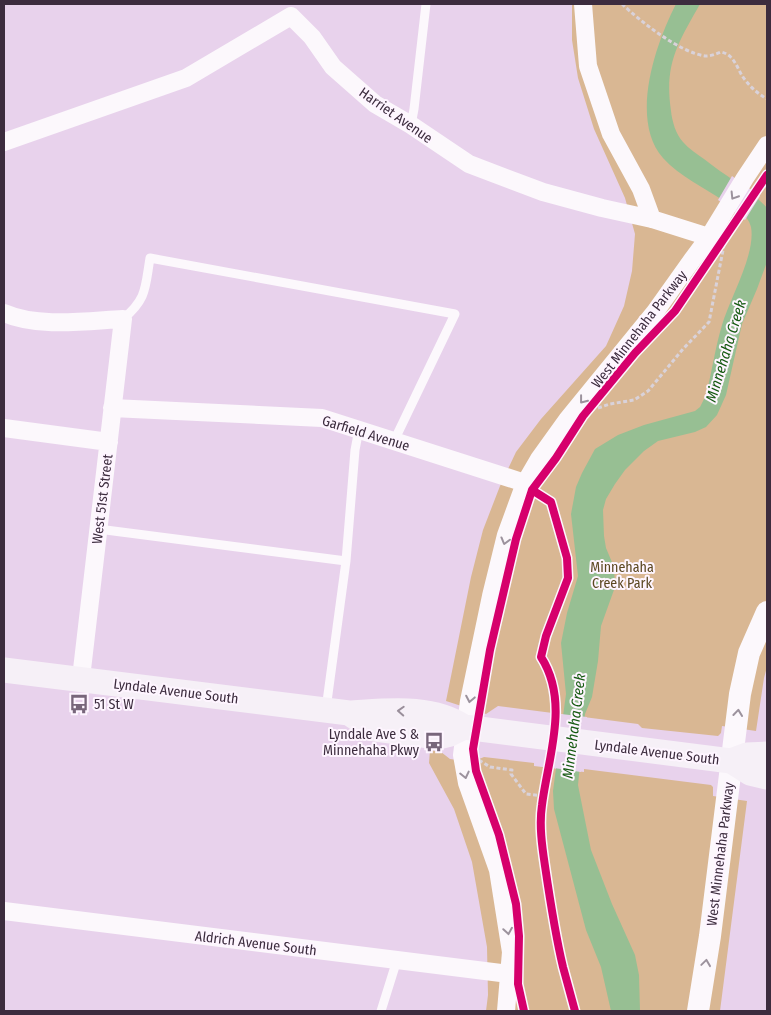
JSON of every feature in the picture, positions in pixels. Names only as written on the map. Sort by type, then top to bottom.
[{"type":"main road","name":"Lyndale Avenue South","points":[[4,670],[337,711],[371,727],[435,737],[471,728],[731,761],[750,773],[767,777]]},
{"type":"main road","name":"Lyndale Avenue South","points":[[731,761],[747,755],[767,754]]},
{"type":"street","points":[[583,4],[588,66],[611,134],[641,189],[652,219]]},
{"type":"street","name":"Harriet Avenue","points":[[4,142],[186,78],[292,10],[333,67],[375,104],[411,125],[469,164],[551,194],[652,219],[720,240]]},
{"type":"street","name":"West Minnehaha Parkway","points":[[506,1011],[511,952],[498,870],[462,766],[471,728],[491,596],[506,535],[525,483],[539,459],[567,420],[655,312],[720,240],[723,214],[751,184],[767,145]]},
{"type":"street","points":[[4,313],[29,321],[74,322],[123,319]]},
{"type":"street","name":"West 51st Street","points":[[81,678],[123,319]]},
{"type":"street","name":"Garfield Avenue","points":[[112,408],[309,417],[327,420],[525,483]]},
{"type":"street","points":[[4,428],[109,442]]},
{"type":"street","name":"West Minnehaha Parkway","points":[[698,1011],[710,936],[731,761],[744,673],[749,653],[767,612]]},
{"type":"street","name":"Aldrich Avenue South","points":[[4,911],[509,974]]},
{"type":"lane","points":[[411,125],[426,4]]},
{"type":"lane","points":[[123,319],[137,307],[144,294],[150,258],[456,314],[394,441]]},
{"type":"lane","points":[[337,711],[346,561],[355,450],[359,430]]},
{"type":"lane","points":[[98,529],[346,561]]},
{"type":"lane","points":[[381,1011],[397,960]]},
{"type":"path","points":[[622,4],[637,18],[681,47],[707,56],[721,52],[726,53],[732,57],[740,74],[750,86],[767,99]]},
{"type":"path","points":[[751,184],[767,175]]},
{"type":"path","points":[[751,184],[767,185]]},
{"type":"path","points":[[751,184],[752,198]]},
{"type":"path","points":[[714,255],[720,240]]},
{"type":"path","points":[[592,407],[634,400],[648,391],[683,349],[709,322],[722,252],[720,240]]},
{"type":"path","points":[[471,728],[476,771]]},
{"type":"path","points":[[490,767],[512,770],[511,774],[526,794],[544,792],[541,806]]},
{"type":"green space","name":"Minnehaha Creek Park","points":[[572,4],[767,4],[767,667],[756,731],[722,726],[721,733],[718,736],[642,728],[638,724],[498,706],[486,714],[446,701],[471,577],[483,530],[500,486],[516,452],[541,419],[606,346],[624,306],[632,271],[635,234],[625,198],[594,129],[578,78],[572,40]]},
{"type":"green space","points":[[430,750],[441,752],[450,759],[472,762],[484,757],[534,763],[534,766],[584,772],[584,769],[711,785],[713,787],[713,796],[747,801],[720,1011],[486,1011],[488,995],[487,947],[472,862],[454,809],[429,763]]},
{"type":"water","name":"Minnehaha Creek","points":[[676,4],[700,4],[679,43],[671,67],[669,95],[675,128],[678,136],[688,147],[745,188],[767,208],[767,262],[742,324],[726,395],[717,415],[706,427],[695,432],[658,441],[644,451],[625,470],[615,484],[606,499],[603,510],[604,536],[606,548],[614,567],[615,587],[601,626],[592,697],[585,714],[578,785],[591,850],[612,904],[635,955],[639,975],[640,1011],[611,1011],[601,967],[586,930],[554,809],[553,791],[566,694],[561,643],[567,613],[578,576],[571,514],[576,487],[595,449],[618,435],[644,425],[695,411],[700,407],[706,395],[722,325],[746,263],[752,238],[751,227],[744,215],[677,171],[663,158],[653,142],[648,123],[649,81],[661,39]]},
{"type":"pier","points":[[732,176],[760,196],[745,220],[718,200]]},
{"type":"pier","points":[[561,714],[587,717],[581,772],[554,768]]},
{"type":"cycle path","points":[[524,1011],[518,984],[519,936],[516,904],[499,835],[476,771],[473,749],[490,650],[516,539],[532,490],[556,458],[583,416],[635,353],[675,311],[767,175]]},
{"type":"cycle path","points":[[532,490],[551,502],[567,558],[568,578],[546,636],[541,657],[550,674],[556,711],[555,730],[542,805],[541,828],[555,930],[575,1011]]},
{"type":"place","name":"51 St W","points":[[79,704]]},
{"type":"place","name":"Lyndale Ave S & Minnehaha Pkwy","points":[[434,742]]}]
